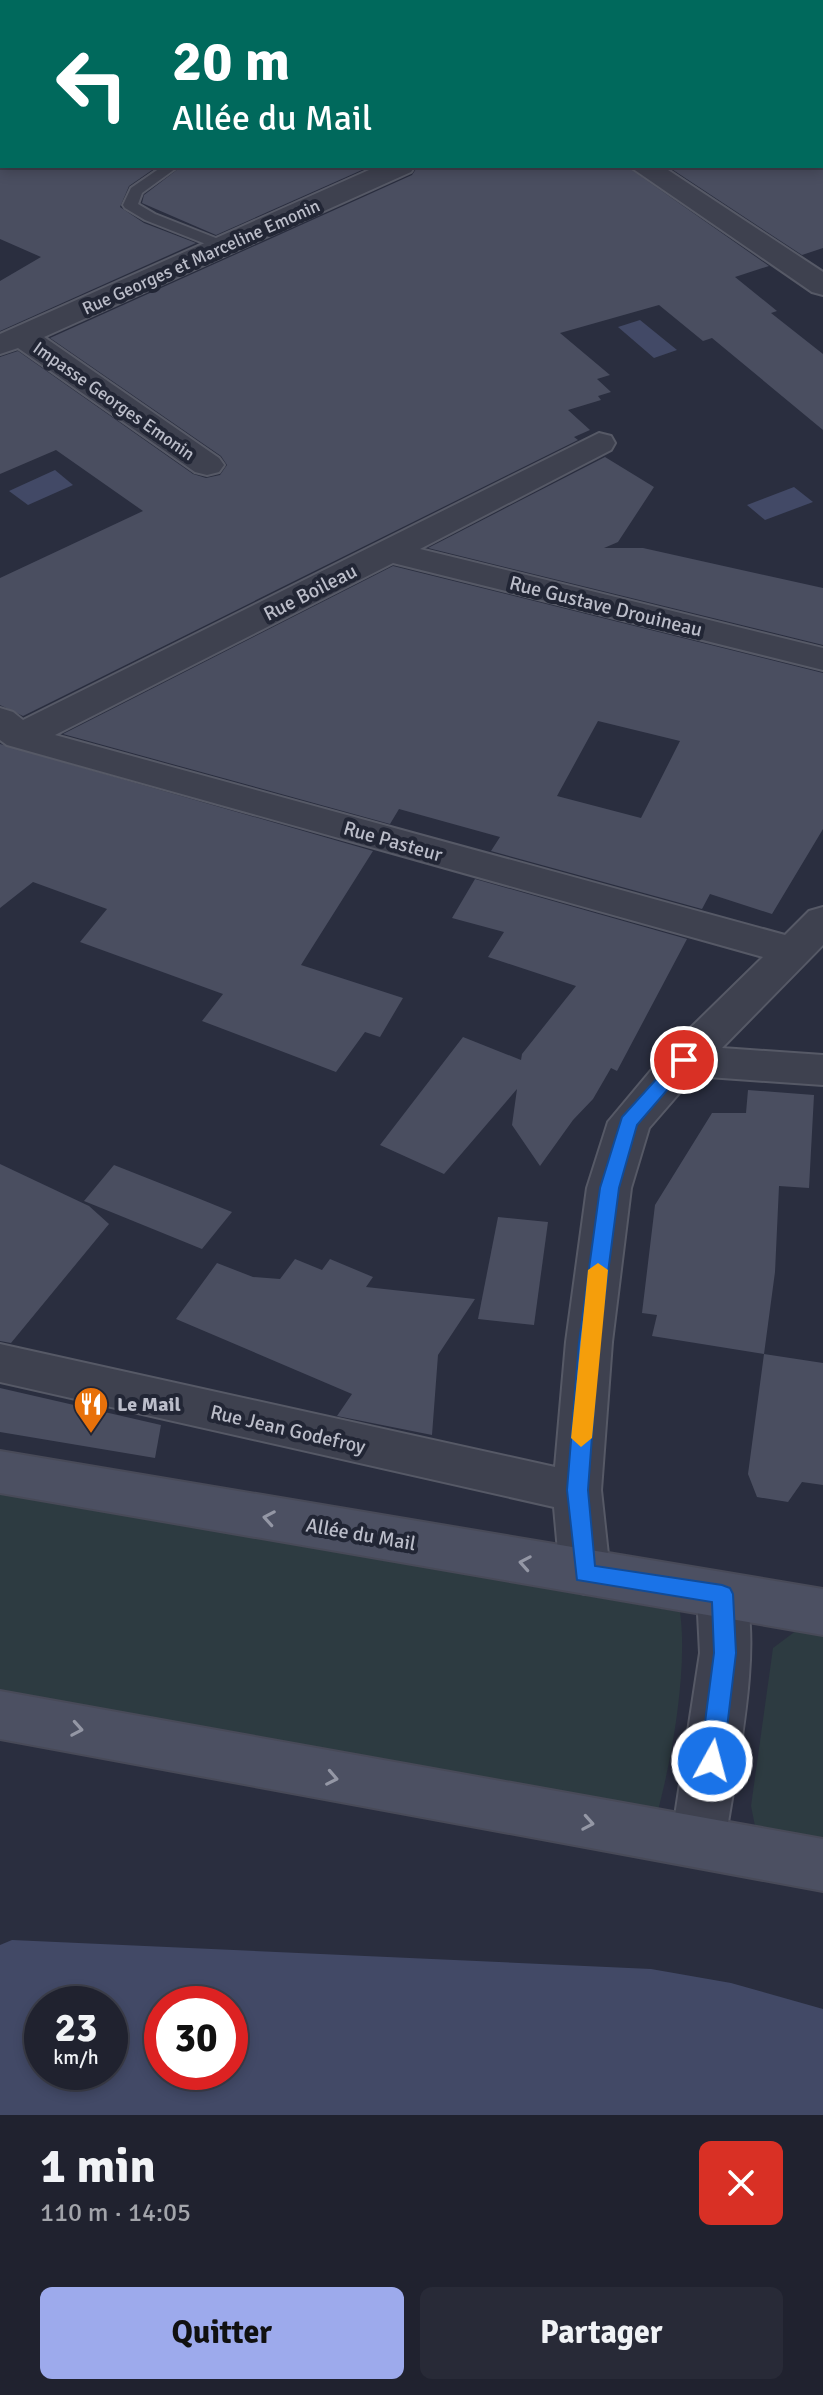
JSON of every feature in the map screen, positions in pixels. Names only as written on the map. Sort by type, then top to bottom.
[{"type":"street","name":"Rue Georges et Marceline Emonin","points":[[10,341],[226,247],[397,168]]},
{"type":"street","points":[[649,168],[823,286]]},
{"type":"street","name":"Impasse Georges Emonin","points":[[10,341],[207,465]]},
{"type":"street","name":"Rue Boileau","points":[[10,728],[389,552],[599,443]]},
{"type":"street","name":"Rue Gustave Drouineau","points":[[389,552],[823,659]]},
{"type":"street","name":"Rue Pasteur","points":[[10,728],[792,951]]},
{"type":"street","points":[[585,1573],[577,1490],[589,1342],[609,1188],[629,1122],[684,1060],[823,921]]},
{"type":"street","points":[[684,1060],[823,1070]]},
{"type":"street","name":"Rue Jean Godefroy","points":[[0,1363],[521,1482],[577,1490]]},
{"type":"street","name":"Allée du Mail","points":[[0,1472],[823,1612]]},
{"type":"street","points":[[698,1842],[725,1653],[722,1594]]},
{"type":"street","points":[[0,1715],[357,1783],[823,1865]]},
{"type":"lane","points":[[169,168],[136,191],[130,205],[150,217],[226,247]]},
{"type":"shaded area","points":[[0,1493],[680,1612],[682,1659],[677,1713],[657,1814],[0,1693]]},
{"type":"shaded area","points":[[797,1630],[823,1634],[823,1843],[756,1831],[751,1806],[773,1648]]},
{"type":"water","points":[[640,320],[677,350],[654,358],[618,327]]},
{"type":"water","points":[[55,470],[73,485],[28,505],[9,491]]},
{"type":"water","points":[[794,487],[813,502],[765,520],[747,505]]},
{"type":"water","points":[[12,1940],[651,1969],[731,1983],[823,2009],[823,2115],[0,2115],[0,1945]]},
{"type":"building","points":[[0,168],[155,168],[129,186],[120,207],[144,223],[196,243],[0,331],[0,281],[41,257],[0,239]]},
{"type":"building","points":[[179,168],[367,168],[216,235],[142,203],[144,195]]},
{"type":"building","points":[[417,168],[629,168],[769,266],[735,277],[777,311],[771,313],[823,354],[823,430],[712,338],[703,341],[659,305],[560,333],[610,375],[597,379],[611,392],[598,396],[601,400],[568,410],[590,430],[574,437],[578,440],[23,716],[0,705],[0,578],[143,511],[56,450],[0,474],[0,357],[18,351],[193,474],[206,478],[220,475],[227,465],[221,456],[50,338],[412,175]]},
{"type":"building","points":[[670,168],[823,168],[823,248],[802,255]]},
{"type":"building","points":[[605,457],[654,487],[618,542],[604,548],[643,548],[823,588],[823,645],[428,548]]},
{"type":"building","points":[[393,566],[823,673],[823,829],[772,914],[710,894],[702,909],[491,851],[500,837],[399,809],[390,824],[63,734]],"holes":[[[598,721],[680,741],[641,818],[557,796]]]},
{"type":"building","points":[[0,744],[373,851],[301,965],[403,998],[380,1037],[365,1032],[336,1072],[202,1021],[223,994],[80,942],[107,909],[33,882],[0,908]]},
{"type":"building","points":[[475,879],[687,939],[617,1071],[611,1068],[593,1099],[573,1120],[540,1166],[512,1125],[517,1089],[444,1174],[380,1145],[463,1037],[521,1060],[522,1054],[576,986],[488,957],[504,932],[452,918]]},
{"type":"building","points":[[748,1090],[814,1095],[809,1188],[779,1186],[775,1272],[764,1354],[652,1336],[657,1315],[642,1313],[655,1205],[712,1113],[746,1113]]},
{"type":"building","points":[[0,1164],[89,1206],[109,1224],[11,1343],[0,1341]]},
{"type":"building","points":[[114,1165],[232,1212],[202,1249],[84,1201]]},
{"type":"building","points":[[498,1217],[548,1222],[534,1325],[478,1319]]},
{"type":"building","points":[[295,1259],[322,1270],[330,1259],[373,1277],[366,1287],[475,1299],[438,1355],[432,1435],[337,1416],[352,1394],[176,1319],[217,1263],[253,1277],[280,1279]]},
{"type":"building","points":[[764,1354],[823,1363],[823,1485],[802,1482],[788,1502],[757,1497],[748,1474]]},
{"type":"building","points":[[0,1388],[161,1425],[155,1458],[0,1432]]},
{"type":"slow traffic","points":[[581,1438],[598,1270]]},
{"type":"place","name":"Le Mail","points":[[91,1435]]},
{"type":"route","points":[[684,1060],[629,1122],[609,1188],[589,1342],[577,1490],[585,1573],[722,1594],[725,1653],[712,1761]]}]
